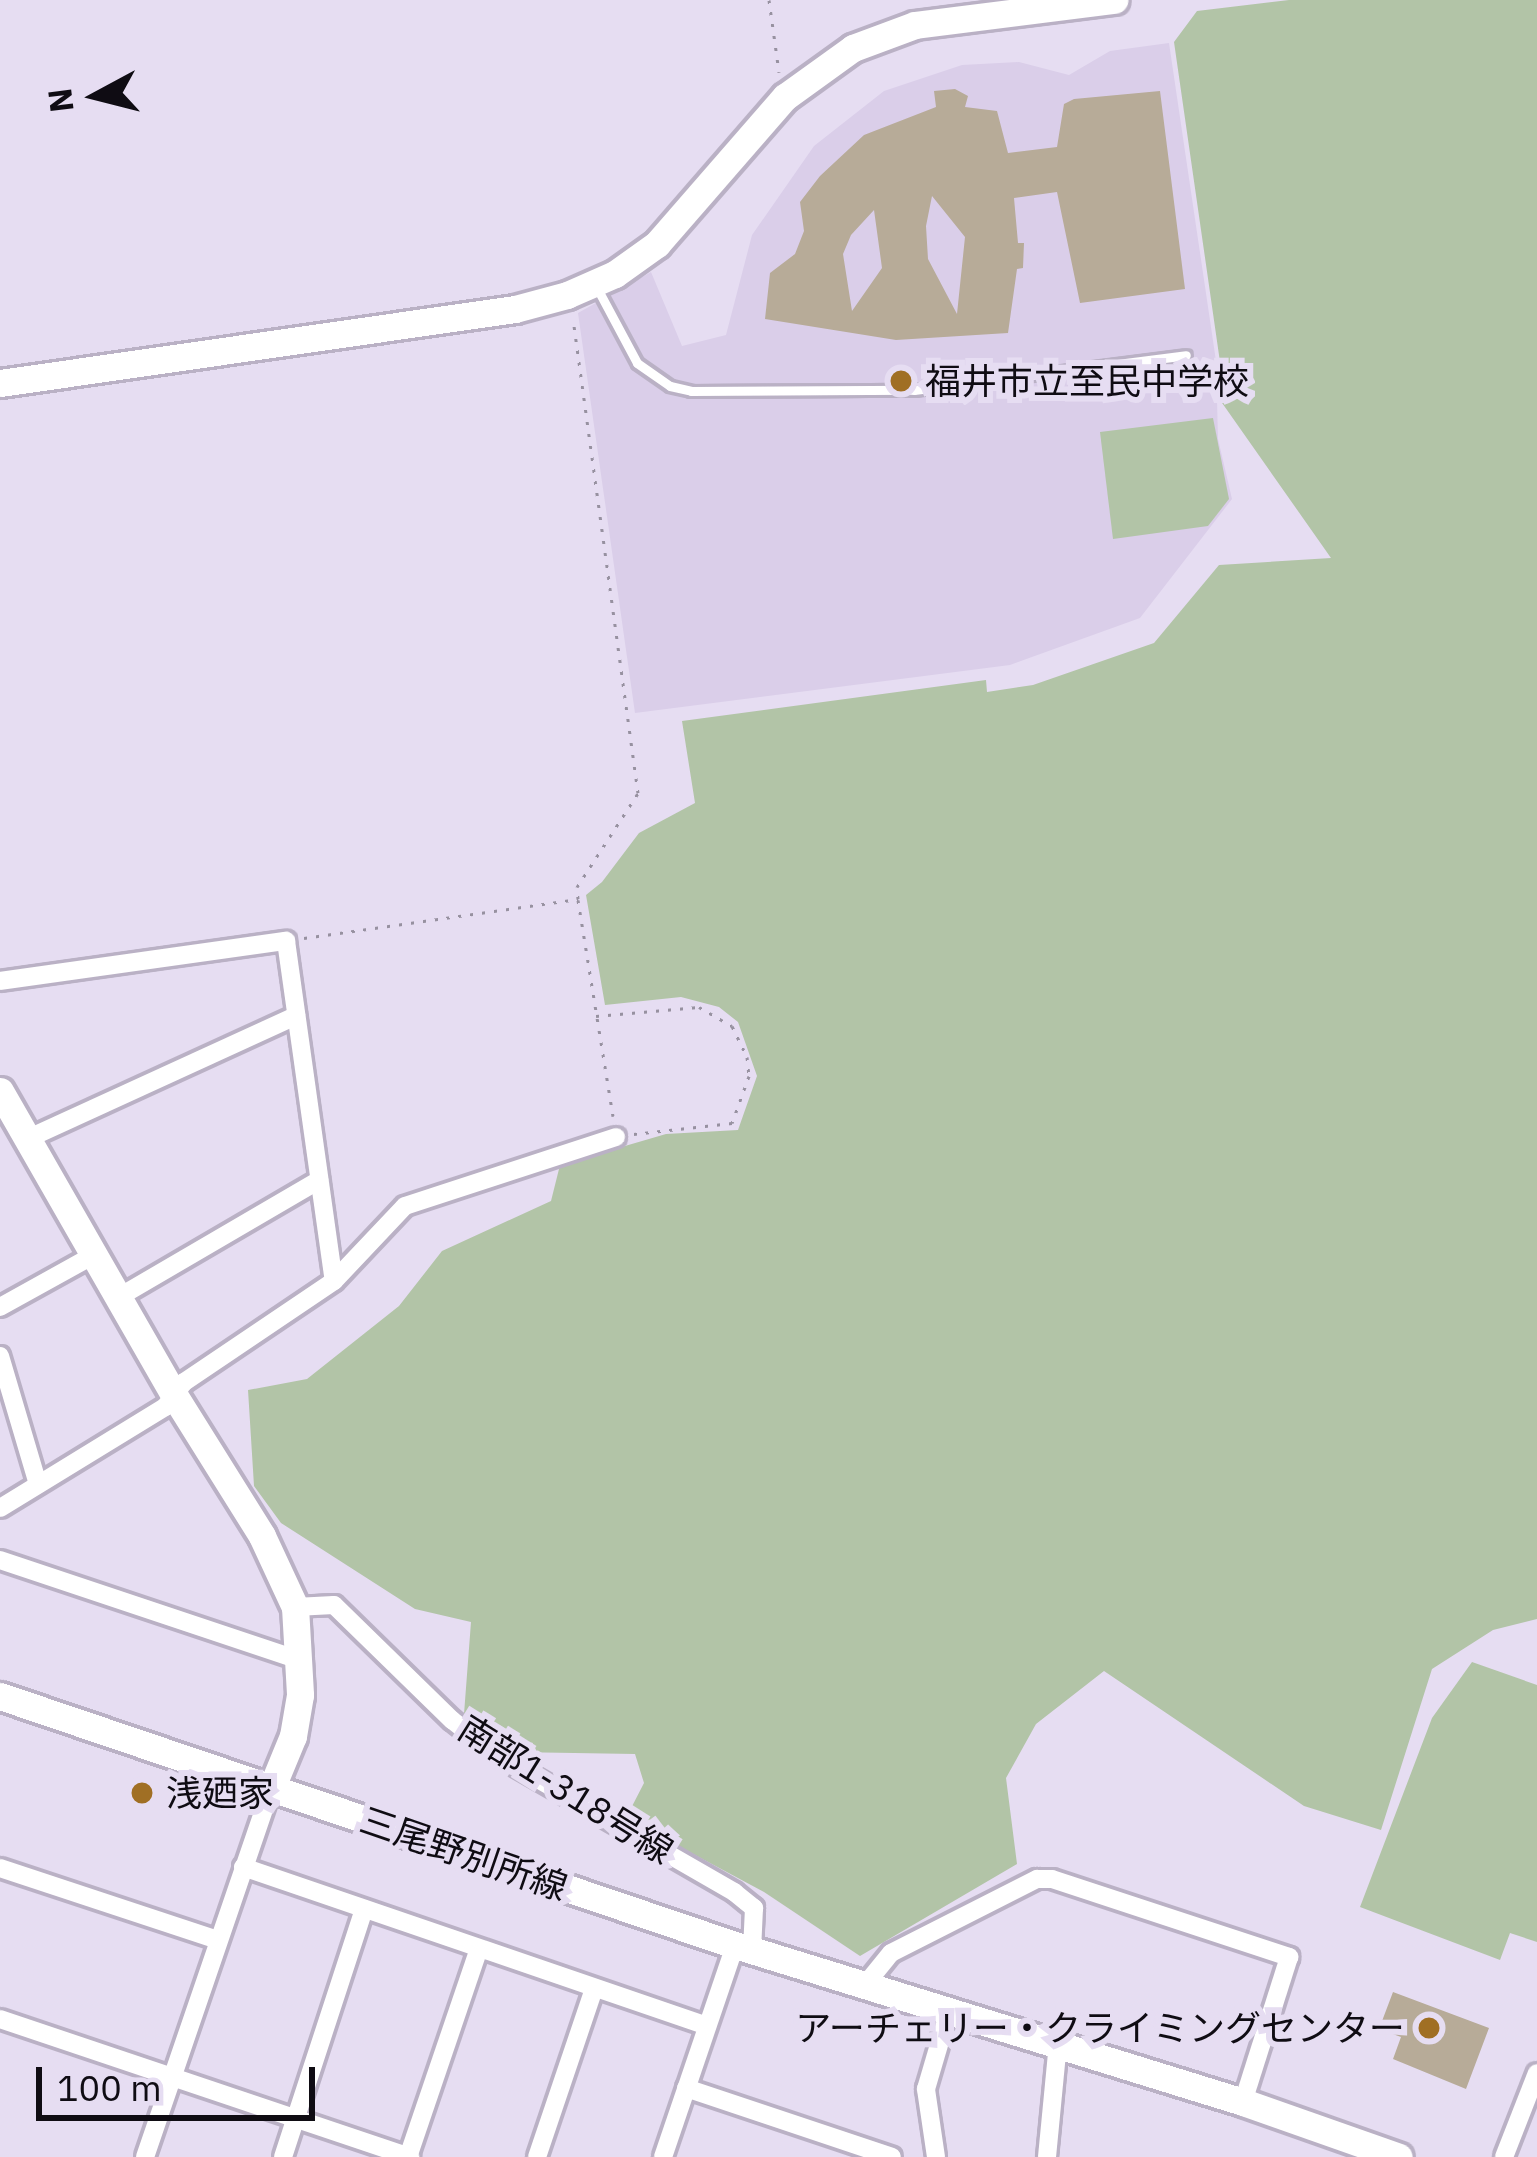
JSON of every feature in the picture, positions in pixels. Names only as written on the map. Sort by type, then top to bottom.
[{"type":"main road","points":[[0,383],[514,310],[568,295],[657,244],[785,97],[853,48],[915,25],[1114,0]]},
{"type":"main road","points":[[0,1091],[16,1137],[94,1255],[262,1536],[295,1606],[302,1661],[293,1736],[272,1786]]},
{"type":"main road","name":"三尾野別所線","points":[[0,1696],[743,1948],[1244,2102],[1399,2157]]},
{"type":"street","points":[[0,981],[286,940],[334,1281]]},
{"type":"street","points":[[16,1137],[296,1016]]},
{"type":"street","points":[[0,1508],[165,1407],[184,1382],[334,1281],[405,1206],[616,1137]]},
{"type":"street","points":[[118,1297],[319,1180]]},
{"type":"street","points":[[0,1306],[94,1255]]},
{"type":"street","points":[[0,1356],[38,1484]]},
{"type":"street","points":[[0,1560],[302,1661]]},
{"type":"street","name":"南部1-318号線","points":[[295,1606],[334,1605],[452,1720],[496,1755],[734,1892],[754,1908],[743,1948]]},
{"type":"street","points":[[145,2157],[272,1786]]},
{"type":"street","points":[[243,1867],[707,2026]]},
{"type":"street","points":[[0,1868],[218,1940]]},
{"type":"street","points":[[865,1985],[891,1953],[1037,1880],[1052,1879],[1289,1957],[1244,2102]]},
{"type":"street","points":[[283,2157],[364,1910]]},
{"type":"street","points":[[663,2157],[707,2026],[743,1948]]},
{"type":"street","points":[[0,2019],[409,2157],[479,1949]]},
{"type":"street","points":[[538,2157],[594,1989]]},
{"type":"street","points":[[936,2157],[926,2089],[949,2011]]},
{"type":"street","points":[[1048,2157],[1058,2043]]},
{"type":"street","points":[[1504,2157],[1537,2073]]},
{"type":"street","points":[[686,2087],[892,2157]]},
{"type":"lane","points":[[594,283],[637,363],[670,386],[691,391],[914,390],[1186,356]]},
{"type":"path","points":[[769,0],[785,97]]},
{"type":"path","points":[[568,295],[638,794],[577,887],[596,1016],[616,1137],[665,1127],[732,1123],[745,1094],[747,1058],[732,1025],[699,1007],[596,1016]]},
{"type":"path","points":[[286,940],[578,899]]},
{"type":"shaded area","name":"福井市立至民中学校","points":[[1169,43],[1216,361],[1218,439],[1232,499],[1140,618],[1010,665],[635,713],[578,313],[651,272],[682,346],[726,335],[752,235],[814,146],[884,91],[962,65],[1019,62],[1069,75],[1110,51]]},
{"type":"green space","points":[[1289,0],[1537,0],[1537,1619],[1493,1630],[1432,1669],[1381,1830],[1304,1806],[1104,1671],[1036,1724],[1006,1778],[1017,1864],[860,1956],[764,1892],[626,1818],[644,1783],[635,1754],[513,1752],[464,1714],[471,1622],[415,1609],[281,1523],[254,1486],[248,1390],[307,1379],[399,1306],[442,1251],[551,1201],[560,1165],[666,1134],[738,1130],[757,1076],[738,1022],[719,1007],[681,997],[605,1005],[586,895],[602,882],[639,833],[695,803],[682,721],[986,680],[987,692],[1033,685],[1154,643],[1219,565],[1331,558],[1220,400],[1220,362],[1174,42],[1197,11]]},
{"type":"green space","points":[[1213,418],[1229,499],[1208,526],[1113,539],[1100,432]]},
{"type":"green space","points":[[1472,1662],[1537,1685],[1537,1942],[1510,1933],[1500,1960],[1360,1907],[1432,1718]]},
{"type":"building","points":[[955,89],[968,96],[965,107],[997,111],[1008,153],[1057,147],[1064,104],[1074,99],[1160,91],[1185,289],[1080,303],[1057,192],[1014,198],[1018,243],[1024,243],[1023,268],[1017,269],[1008,333],[896,340],[765,319],[770,273],[795,254],[804,231],[800,202],[864,135],[936,107],[934,91]],"holes":[[[932,196],[965,237],[957,314],[928,259],[926,226]],[[874,210],[882,268],[852,311],[843,254],[851,235]]]},
{"type":"building","points":[[1393,1992],[1489,2028],[1466,2089],[1393,2059],[1401,2037],[1379,2029]]},
{"type":"place","name":"福井市立至民中学校","points":[[901,381]]},
{"type":"place","name":"浅廼家","points":[[142,1793]]},
{"type":"place","name":"アーチェリー・クライミングセンター","points":[[1429,2028]]}]
